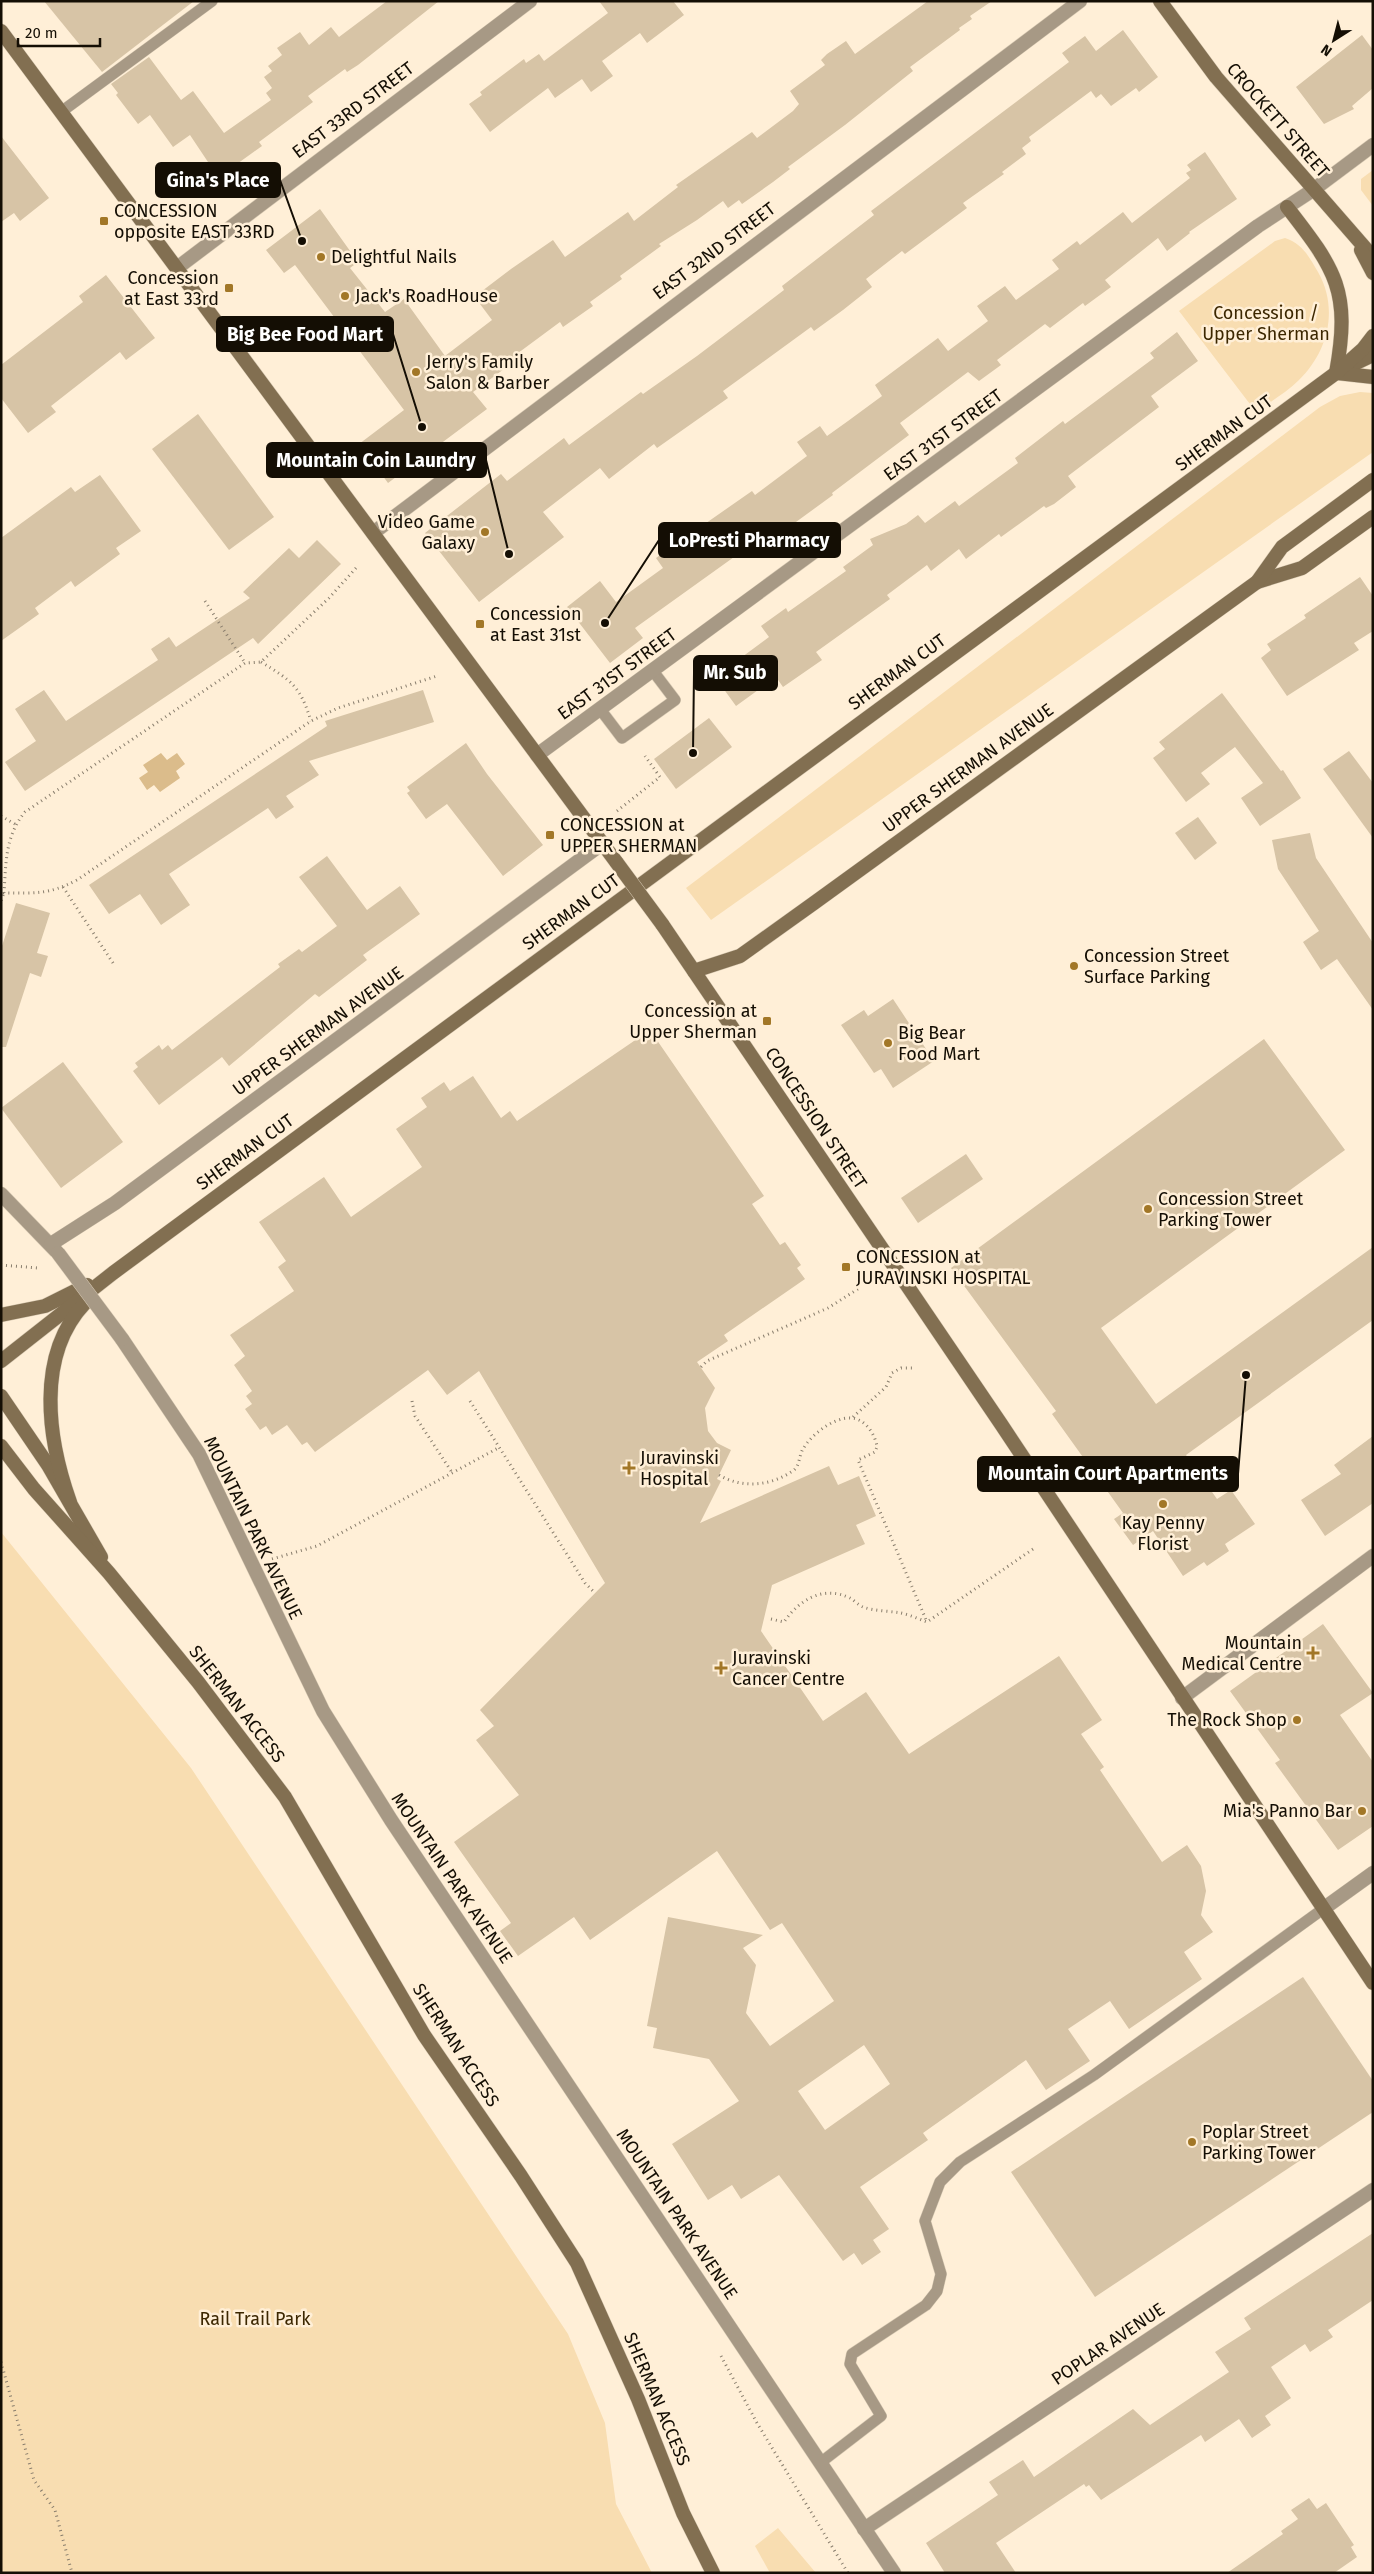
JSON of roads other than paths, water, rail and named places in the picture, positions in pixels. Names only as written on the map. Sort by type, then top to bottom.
[{"type":"main road","name":"CROCKETT STREET","points":[[1160,1],[1216,77],[1373,257]]},
{"type":"main road","name":"CONCESSION STREET","points":[[1,31],[662,924],[1000,1424],[1373,1982]]},
{"type":"main road","points":[[1287,206],[1324,255],[1338,290],[1343,312],[1343,336],[1336,373]]},
{"type":"main road","points":[[1349,230],[1373,273]]},
{"type":"main road","points":[[1336,373],[1373,336]]},
{"type":"main road","points":[[1336,373],[1373,355]]},
{"type":"main road","points":[[1336,373],[1373,377]]},
{"type":"main road","name":"SHERMAN CUT","points":[[1,1362],[113,1273],[1336,373]]},
{"type":"main road","name":"UPPER SHERMAN AVENUE","points":[[694,971],[740,956],[1257,582],[1282,547],[1373,480]]},
{"type":"main road","name":"UPPER SHERMAN AVENUE","points":[[1257,582],[1302,568],[1373,517]]},
{"type":"main road","points":[[1,1315],[45,1306],[113,1273]]},
{"type":"main road","points":[[70,1502],[52,1438],[50,1408],[52,1376],[62,1339],[76,1312],[113,1273]]},
{"type":"main road","name":"SHERMAN ACCESS","points":[[1,1396],[70,1502],[109,1573]]},
{"type":"main road","name":"SHERMAN ACCESS","points":[[1,1446],[34,1489],[109,1573],[198,1682],[285,1798],[424,2034],[521,2176],[577,2263],[638,2399],[683,2513],[713,2573]]},
{"type":"street","name":"EAST 33RD STREET","points":[[177,268],[530,1]]},
{"type":"street","name":"EAST 32ND STREET","points":[[373,533],[1080,1]]},
{"type":"street","name":"EAST 31ST STREET","points":[[537,755],[1287,206],[1313,190],[1373,146]]},
{"type":"street","name":"UPPER SHERMAN AVENUE","points":[[54,1249],[603,843]]},
{"type":"street","name":"MOUNTAIN PARK AVENUE","points":[[1,1194],[54,1249],[122,1339],[199,1454],[323,1711],[355,1764],[894,2573]]},
{"type":"street","points":[[1182,1698],[1373,1556]]},
{"type":"street","points":[[1323,1909],[1373,1873]]},
{"type":"street","name":"POPLAR AVENUE","points":[[864,2529],[1373,2190]]},
{"type":"lane","points":[[61,112],[212,1]]},
{"type":"lane","points":[[600,709],[622,738],[675,700],[653,671]]},
{"type":"lane","points":[[820,2463],[881,2416],[850,2364],[852,2354],[926,2305],[938,2291],[941,2274],[925,2221],[940,2182],[960,2162],[1094,2075],[1323,1909]]},
{"type":"place","name":"CONCESSION opposite EAST 33RD","points":[[104,221]]},
{"type":"place","name":"Gina's Place","points":[[302,241]]},
{"type":"place","name":"Delightful Nails","points":[[321,257]]},
{"type":"place","name":"Concession at East 33rd","points":[[229,288]]},
{"type":"place","name":"Jack's RoadHouse","points":[[345,296]]},
{"type":"place","name":"Jerry's Family Salon & Barber","points":[[416,372]]},
{"type":"place","name":"Big Bee Food Mart","points":[[422,427]]},
{"type":"place","name":"Video Game Galaxy","points":[[485,532]]},
{"type":"place","name":"Mountain Coin Laundry","points":[[509,554]]},
{"type":"place","name":"LoPresti Pharmacy","points":[[605,623]]},
{"type":"place","name":"Concession at East 31st","points":[[480,624]]},
{"type":"place","name":"Mr. Sub","points":[[693,753]]},
{"type":"place","name":"CONCESSION at UPPER SHERMAN","points":[[550,835]]},
{"type":"place","name":"Concession Street Surface Parking","points":[[1074,966]]},
{"type":"place","name":"Concession at Upper Sherman","points":[[767,1021]]},
{"type":"place","name":"Big Bear Food Mart","points":[[888,1043]]},
{"type":"place","name":"Concession Street Parking Tower","points":[[1148,1209]]},
{"type":"place","name":"CONCESSION at JURAVINSKI HOSPITAL","points":[[846,1267]]},
{"type":"place","name":"Mountain Court Apartments","points":[[1246,1375]]},
{"type":"place","name":"Juravinski Hospital","points":[[629,1468]]},
{"type":"place","name":"Kay Penny Florist","points":[[1163,1504]]},
{"type":"place","name":"Mountain Medical Centre","points":[[1313,1653]]},
{"type":"place","name":"Juravinski Cancer Centre","points":[[721,1668]]},
{"type":"place","name":"The Rock Shop","points":[[1297,1720]]},
{"type":"place","name":"Mia's Panno Bar","points":[[1362,1811]]},
{"type":"place","name":"Poplar Street Parking Tower","points":[[1192,2142]]},
{"type":"park label","name":"Concession / Upper Sherman","points":[[1266,323]]},
{"type":"park label","name":"Rail Trail Park","points":[[255,2319]]}]
